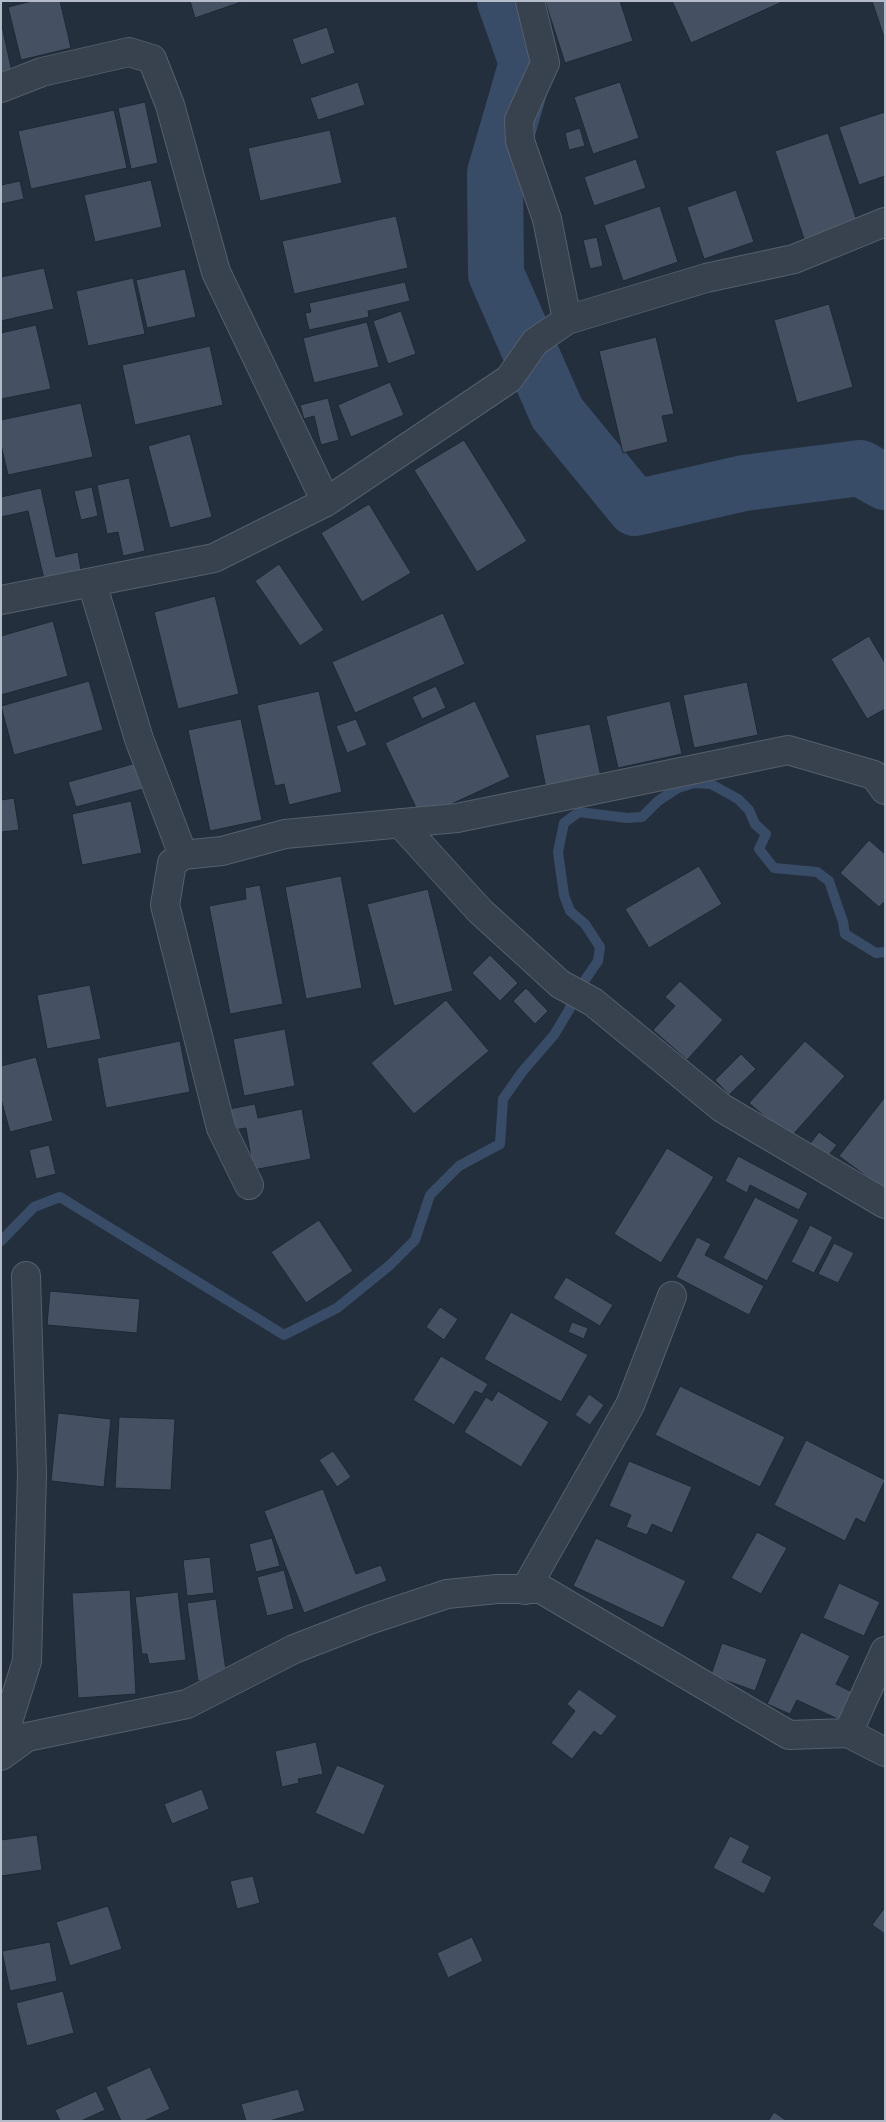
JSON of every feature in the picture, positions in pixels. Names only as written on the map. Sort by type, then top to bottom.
[{"type":"street","points":[[530,1],[545,63],[519,120],[520,141],[547,219],[567,320]]},
{"type":"street","points":[[1,88],[42,72],[128,52],[152,59],[170,105],[216,272],[326,502]]},
{"type":"street","points":[[1,599],[214,558],[326,502],[509,379],[535,342],[567,320],[706,278],[794,259],[885,222]]},
{"type":"street","points":[[92,583],[140,739],[183,854]]},
{"type":"street","points":[[249,1185],[221,1128],[165,905],[172,863],[183,854],[222,851],[285,834],[457,818],[788,750],[874,775],[885,790]]},
{"type":"street","points":[[400,823],[480,910],[560,984],[593,1002],[722,1108],[885,1204]]},
{"type":"street","points":[[1,1744],[27,1661],[32,1473],[26,1276]]},
{"type":"street","points":[[525,1590],[630,1405],[672,1296]]},
{"type":"street","points":[[1,1756],[27,1737],[187,1704],[294,1649],[369,1620],[447,1594],[497,1589],[541,1589],[789,1735],[848,1733],[885,1752]]},
{"type":"street","points":[[848,1733],[885,1651]]},
{"type":"building","points":[[32,1],[60,1],[71,48],[21,60],[8,7]]},
{"type":"building","points":[[190,1],[244,1],[195,18]]},
{"type":"building","points":[[545,1],[620,1],[633,41],[565,63]]},
{"type":"building","points":[[672,1],[781,1],[782,2],[691,43]]},
{"type":"building","points":[[872,1],[885,1],[885,40]]},
{"type":"building","points":[[1,21],[13,77],[1,80]]},
{"type":"building","points":[[327,27],[335,53],[301,65],[292,39]]},
{"type":"building","points":[[358,82],[365,105],[318,120],[310,98]]},
{"type":"building","points":[[620,82],[639,138],[593,154],[574,97]]},
{"type":"building","points":[[145,102],[158,163],[131,169],[118,108]]},
{"type":"building","points":[[114,110],[127,168],[31,189],[18,131]]},
{"type":"building","points":[[885,112],[885,176],[859,185],[839,127]]},
{"type":"building","points":[[580,128],[585,146],[569,150],[565,133]]},
{"type":"building","points":[[330,130],[342,183],[260,201],[248,148]]},
{"type":"building","points":[[828,133],[858,224],[805,242],[775,151]]},
{"type":"building","points":[[636,159],[646,188],[594,206],[584,177]]},
{"type":"building","points":[[151,180],[162,227],[95,242],[84,195]]},
{"type":"building","points":[[20,181],[24,199],[1,204],[1,185]]},
{"type":"building","points":[[736,190],[754,242],[704,259],[687,207]]},
{"type":"building","points":[[660,206],[678,262],[623,281],[604,225]]},
{"type":"building","points":[[396,216],[408,268],[294,294],[282,241]]},
{"type":"building","points":[[597,237],[603,266],[590,269],[583,240]]},
{"type":"building","points":[[44,268],[54,309],[1,321],[1,277]]},
{"type":"building","points":[[185,269],[196,317],[147,328],[136,280]]},
{"type":"building","points":[[133,278],[145,334],[88,346],[76,291]]},
{"type":"building","points":[[405,282],[410,301],[368,311],[369,317],[309,330],[305,313],[311,312],[309,303]]},
{"type":"building","points":[[829,304],[853,387],[797,403],[774,320]]},
{"type":"building","points":[[401,311],[416,354],[388,364],[373,321]]},
{"type":"building","points":[[367,322],[379,367],[314,383],[303,338]]},
{"type":"building","points":[[36,325],[51,389],[1,399],[1,333]]},
{"type":"building","points":[[656,337],[674,414],[662,416],[668,442],[623,453],[599,351]]},
{"type":"building","points":[[210,346],[223,405],[135,425],[122,365]]},
{"type":"building","points":[[390,382],[404,415],[351,437],[338,405]]},
{"type":"building","points":[[328,398],[339,440],[321,445],[314,416],[304,419],[300,405]]},
{"type":"building","points":[[81,403],[93,457],[8,475],[1,445],[1,420]]},
{"type":"building","points":[[190,434],[212,517],[170,528],[148,446]]},
{"type":"building","points":[[464,440],[527,541],[477,572],[414,470]]},
{"type":"building","points":[[129,478],[145,551],[123,556],[118,532],[107,534],[97,485]]},
{"type":"building","points":[[92,487],[98,516],[81,520],[74,491]]},
{"type":"building","points":[[41,488],[56,557],[78,552],[81,571],[44,579],[28,511],[1,517],[1,497]]},
{"type":"building","points":[[369,504],[411,573],[362,602],[321,533]]},
{"type":"building","points":[[279,564],[324,630],[300,646],[255,581]]},
{"type":"building","points":[[215,596],[239,694],[178,709],[154,612]]},
{"type":"building","points":[[443,613],[465,664],[355,713],[332,662]]},
{"type":"building","points":[[53,621],[68,676],[1,695],[1,636]]},
{"type":"building","points":[[869,636],[885,663],[885,709],[867,719],[831,659]]},
{"type":"building","points":[[89,681],[103,730],[14,755],[1,706]]},
{"type":"building","points":[[747,682],[758,735],[694,748],[683,695]]},
{"type":"building","points":[[436,686],[446,708],[422,719],[412,697]]},
{"type":"building","points":[[319,691],[342,792],[289,805],[284,784],[275,786],[257,705]]},
{"type":"building","points":[[475,701],[510,777],[421,818],[385,743]]},
{"type":"building","points":[[670,701],[682,754],[618,768],[606,716]]},
{"type":"building","points":[[241,719],[262,820],[210,831],[188,730]]},
{"type":"building","points":[[356,719],[367,745],[347,753],[336,726]]},
{"type":"building","points":[[590,724],[601,777],[546,788],[535,735]]},
{"type":"building","points":[[140,762],[147,788],[76,807],[68,782]]},
{"type":"building","points":[[14,798],[19,830],[1,832],[1,800]]},
{"type":"building","points":[[131,801],[142,853],[82,865],[72,814]]},
{"type":"building","points":[[869,840],[885,854],[885,901],[879,907],[840,873]]},
{"type":"building","points":[[699,866],[722,904],[649,948],[625,909]]},
{"type":"building","points":[[341,876],[362,988],[306,999],[285,887]]},
{"type":"building","points":[[260,885],[283,1004],[230,1014],[209,906],[246,899],[245,888]]},
{"type":"building","points":[[428,889],[453,991],[394,1006],[367,904]]},
{"type":"building","points":[[490,955],[518,983],[500,1001],[472,973]]},
{"type":"building","points":[[680,981],[723,1020],[687,1060],[653,1030],[675,1006],[665,997]]},
{"type":"building","points":[[90,985],[101,1039],[47,1049],[37,995]]},
{"type":"building","points":[[526,988],[548,1011],[535,1024],[513,1001]]},
{"type":"building","points":[[446,1000],[489,1051],[414,1114],[371,1063]]},
{"type":"building","points":[[285,1029],[295,1086],[244,1096],[233,1039]]},
{"type":"building","points":[[180,1041],[190,1092],[106,1108],[97,1058]]},
{"type":"building","points":[[805,1041],[845,1076],[790,1138],[749,1103]]},
{"type":"building","points":[[741,1054],[756,1069],[729,1095],[715,1080]]},
{"type":"building","points":[[36,1057],[53,1121],[10,1132],[1,1099],[1,1066]]},
{"type":"building","points":[[885,1097],[885,1190],[839,1156]]},
{"type":"building","points":[[255,1104],[258,1118],[302,1109],[311,1159],[253,1170],[246,1128],[234,1130],[229,1109]]},
{"type":"building","points":[[819,1132],[837,1145],[824,1161],[806,1149]]},
{"type":"building","points":[[49,1145],[56,1174],[36,1179],[29,1150]]},
{"type":"building","points":[[667,1148],[714,1177],[661,1263],[614,1234]]},
{"type":"building","points":[[738,1156],[808,1193],[799,1210],[750,1185],[747,1193],[725,1181]]},
{"type":"building","points":[[755,1197],[799,1220],[767,1281],[723,1258]]},
{"type":"building","points":[[319,1220],[353,1271],[306,1303],[271,1252]]},
{"type":"building","points":[[810,1225],[833,1237],[814,1273],[791,1262]]},
{"type":"building","points":[[697,1237],[711,1244],[705,1255],[764,1286],[749,1315],[676,1277]]},
{"type":"building","points":[[834,1243],[854,1253],[838,1283],[818,1274]]},
{"type":"building","points":[[566,1277],[613,1305],[600,1326],[553,1298]]},
{"type":"building","points":[[50,1291],[140,1299],[137,1333],[47,1325]]},
{"type":"building","points":[[440,1307],[458,1319],[444,1340],[426,1327]]},
{"type":"building","points":[[511,1312],[588,1355],[561,1402],[484,1359]]},
{"type":"building","points":[[572,1322],[588,1328],[584,1339],[568,1332]]},
{"type":"building","points":[[441,1356],[488,1384],[482,1394],[475,1391],[454,1425],[413,1400]]},
{"type":"building","points":[[680,1386],[785,1437],[760,1487],[655,1435]]},
{"type":"building","points":[[498,1391],[549,1422],[521,1467],[464,1432],[486,1397],[492,1401]]},
{"type":"building","points":[[589,1394],[604,1405],[590,1425],[575,1415]]},
{"type":"building","points":[[58,1413],[111,1419],[104,1487],[51,1481]]},
{"type":"building","points":[[119,1417],[175,1419],[171,1490],[115,1488]]},
{"type":"building","points":[[806,1440],[885,1480],[865,1523],[856,1518],[845,1541],[774,1505]]},
{"type":"building","points":[[333,1451],[351,1477],[337,1487],[319,1460]]},
{"type":"building","points":[[629,1461],[692,1487],[672,1533],[652,1524],[647,1535],[626,1527],[631,1515],[609,1506]]},
{"type":"building","points":[[323,1489],[356,1574],[381,1565],[387,1581],[304,1613],[264,1511]]},
{"type":"building","points":[[757,1532],[787,1548],[761,1594],[731,1578]]},
{"type":"building","points":[[272,1538],[280,1566],[256,1572],[249,1544]]},
{"type":"building","points":[[596,1538],[686,1581],[663,1628],[573,1586]]},
{"type":"building","points":[[210,1557],[214,1593],[187,1596],[183,1560]]},
{"type":"building","points":[[284,1570],[294,1609],[267,1616],[257,1577]]},
{"type":"building","points":[[839,1583],[880,1602],[864,1636],[823,1618]]},
{"type":"building","points":[[130,1590],[136,1694],[78,1698],[72,1593]]},
{"type":"building","points":[[178,1592],[186,1660],[149,1664],[147,1654],[142,1654],[135,1597]]},
{"type":"building","points":[[216,1599],[227,1678],[198,1681],[187,1603]]},
{"type":"building","points":[[801,1632],[850,1656],[836,1684],[854,1693],[840,1720],[797,1700],[790,1714],[767,1704]]},
{"type":"building","points":[[722,1643],[767,1659],[755,1691],[711,1675]]},
{"type":"building","points":[[579,1689],[617,1716],[601,1736],[594,1731],[572,1759],[551,1743],[575,1711],[567,1704]]},
{"type":"building","points":[[316,1742],[323,1774],[298,1779],[299,1783],[282,1787],[275,1751]]},
{"type":"building","points":[[337,1765],[385,1785],[364,1835],[315,1813]]},
{"type":"building","points":[[202,1789],[209,1809],[172,1824],[164,1804]]},
{"type":"building","points":[[37,1835],[42,1870],[1,1876],[1,1840]]},
{"type":"building","points":[[730,1836],[750,1846],[742,1862],[772,1877],[764,1894],[713,1868]]},
{"type":"building","points":[[253,1876],[260,1903],[237,1909],[230,1881]]},
{"type":"building","points":[[108,1906],[122,1949],[70,1966],[56,1922]]},
{"type":"building","points":[[885,1907],[885,1934],[872,1925]]},
{"type":"building","points":[[472,1937],[483,1961],[448,1978],[437,1953]]},
{"type":"building","points":[[50,1942],[57,1981],[10,1991],[2,1951]]},
{"type":"building","points":[[63,1991],[74,2033],[27,2046],[16,2003]]},
{"type":"building","points":[[150,2067],[170,2109],[144,2121],[121,2121],[106,2087]]},
{"type":"building","points":[[298,2089],[305,2111],[269,2121],[246,2121],[241,2104]]},
{"type":"building","points":[[96,2091],[105,2110],[81,2121],[60,2121],[55,2110]]},
{"type":"building","points":[[774,2112],[787,2121],[768,2121]]},
{"type":"waterway","points":[[505,1],[527,63],[495,173],[496,274],[557,413],[635,508],[744,483],[860,468],[885,482]]},
{"type":"waterway","points":[[1,1241],[34,1207],[60,1197],[284,1335],[337,1308],[390,1265],[415,1240],[430,1195],[459,1166],[500,1144],[503,1099],[522,1072],[554,1035],[569,1010],[576,993],[598,961],[600,947],[585,924],[570,911],[564,895],[558,852],[564,823],[579,812],[627,818],[642,817],[658,801],[678,788],[694,783],[711,784],[738,799],[749,810],[755,824],[766,834],[759,849],[774,868],[817,872],[829,881],[843,922],[845,934],[876,953],[885,952]]}]
